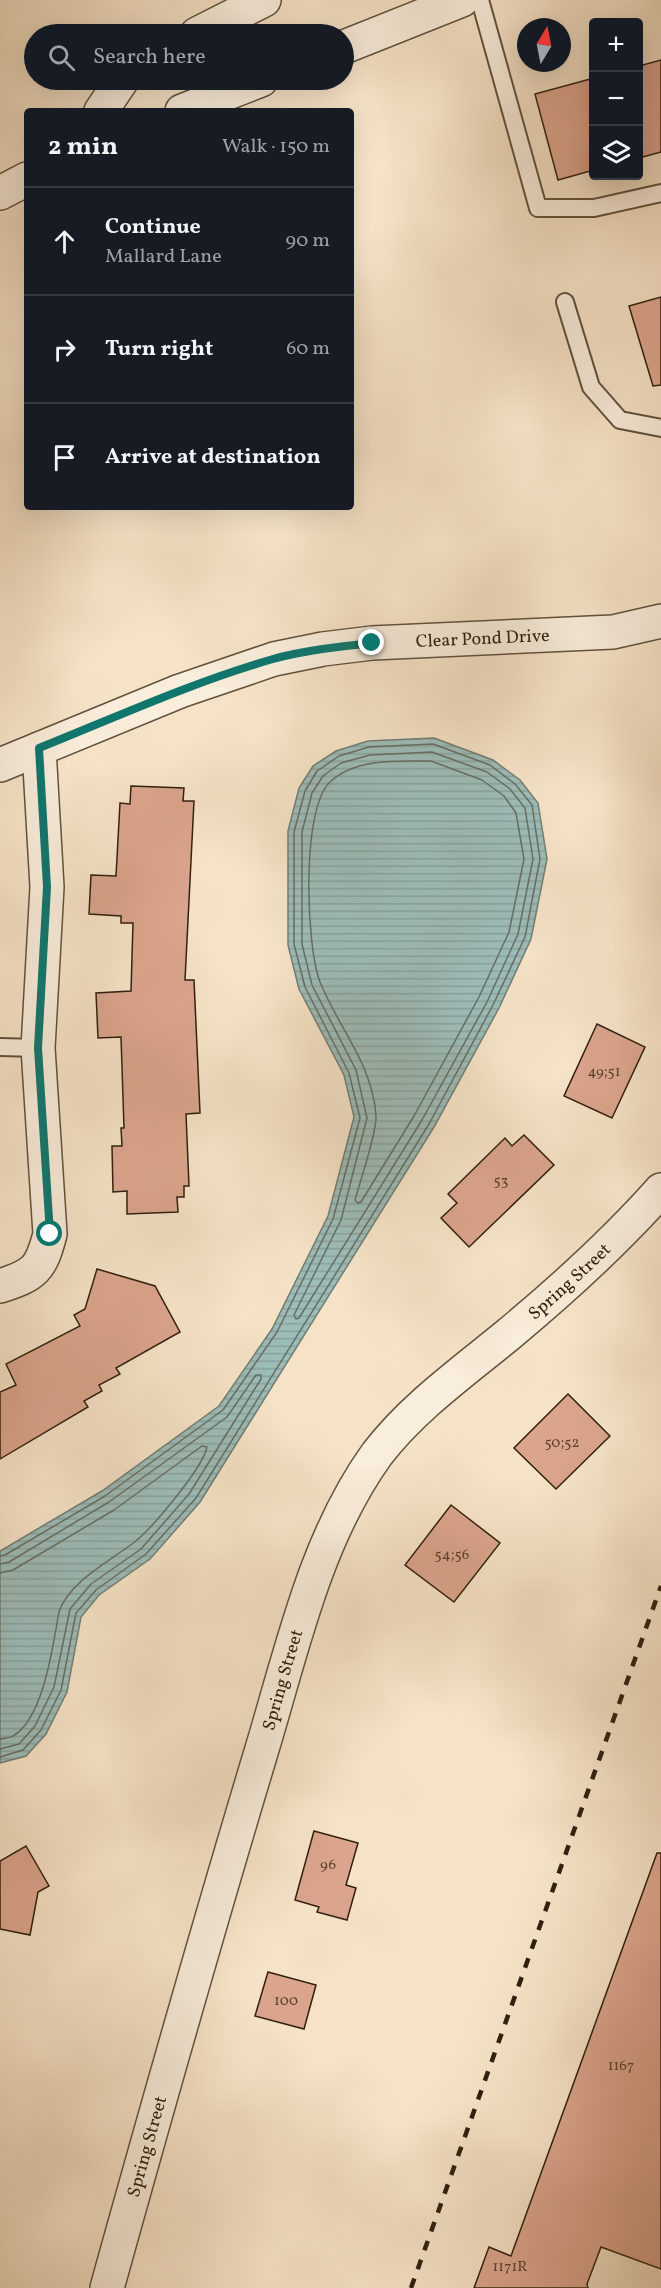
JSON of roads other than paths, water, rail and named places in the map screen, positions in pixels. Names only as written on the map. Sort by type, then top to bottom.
[{"type":"street","points":[[217,24],[264,0]]},
{"type":"street","points":[[354,43],[462,0]]},
{"type":"street","points":[[103,108],[115,90]]},
{"type":"street","points":[[190,108],[236,90]]},
{"type":"street","points":[[0,193],[24,181]]},
{"type":"street","name":"Clear Pond Drive","points":[[0,765],[180,691],[274,659],[323,649],[372,643],[614,632],[661,621]]},
{"type":"street","points":[[0,1286],[26,1278],[44,1257],[50,1234],[38,1048],[47,887],[39,748]]},
{"type":"street","name":"Spring Street","points":[[107,2288],[214,1906],[295,1637],[319,1566],[343,1510],[378,1454],[409,1419],[465,1369],[589,1266],[661,1190]]},
{"type":"lane","points":[[480,0],[538,208],[594,208],[661,193]]},
{"type":"lane","points":[[565,302],[591,387],[620,420],[661,428]]},
{"type":"lane","points":[[0,1047],[38,1048]]},
{"type":"water","points":[[434,738],[493,760],[520,780],[538,803],[547,859],[531,939],[499,1008],[434,1127],[200,1502],[150,1559],[99,1595],[81,1617],[67,1692],[46,1734],[26,1756],[0,1763],[0,1551],[102,1491],[219,1406],[272,1329],[328,1216],[354,1117],[344,1075],[299,989],[288,945],[288,831],[299,788],[313,766],[336,751],[368,741]]},
{"type":"railway","points":[[411,2288],[661,1586]]}]
